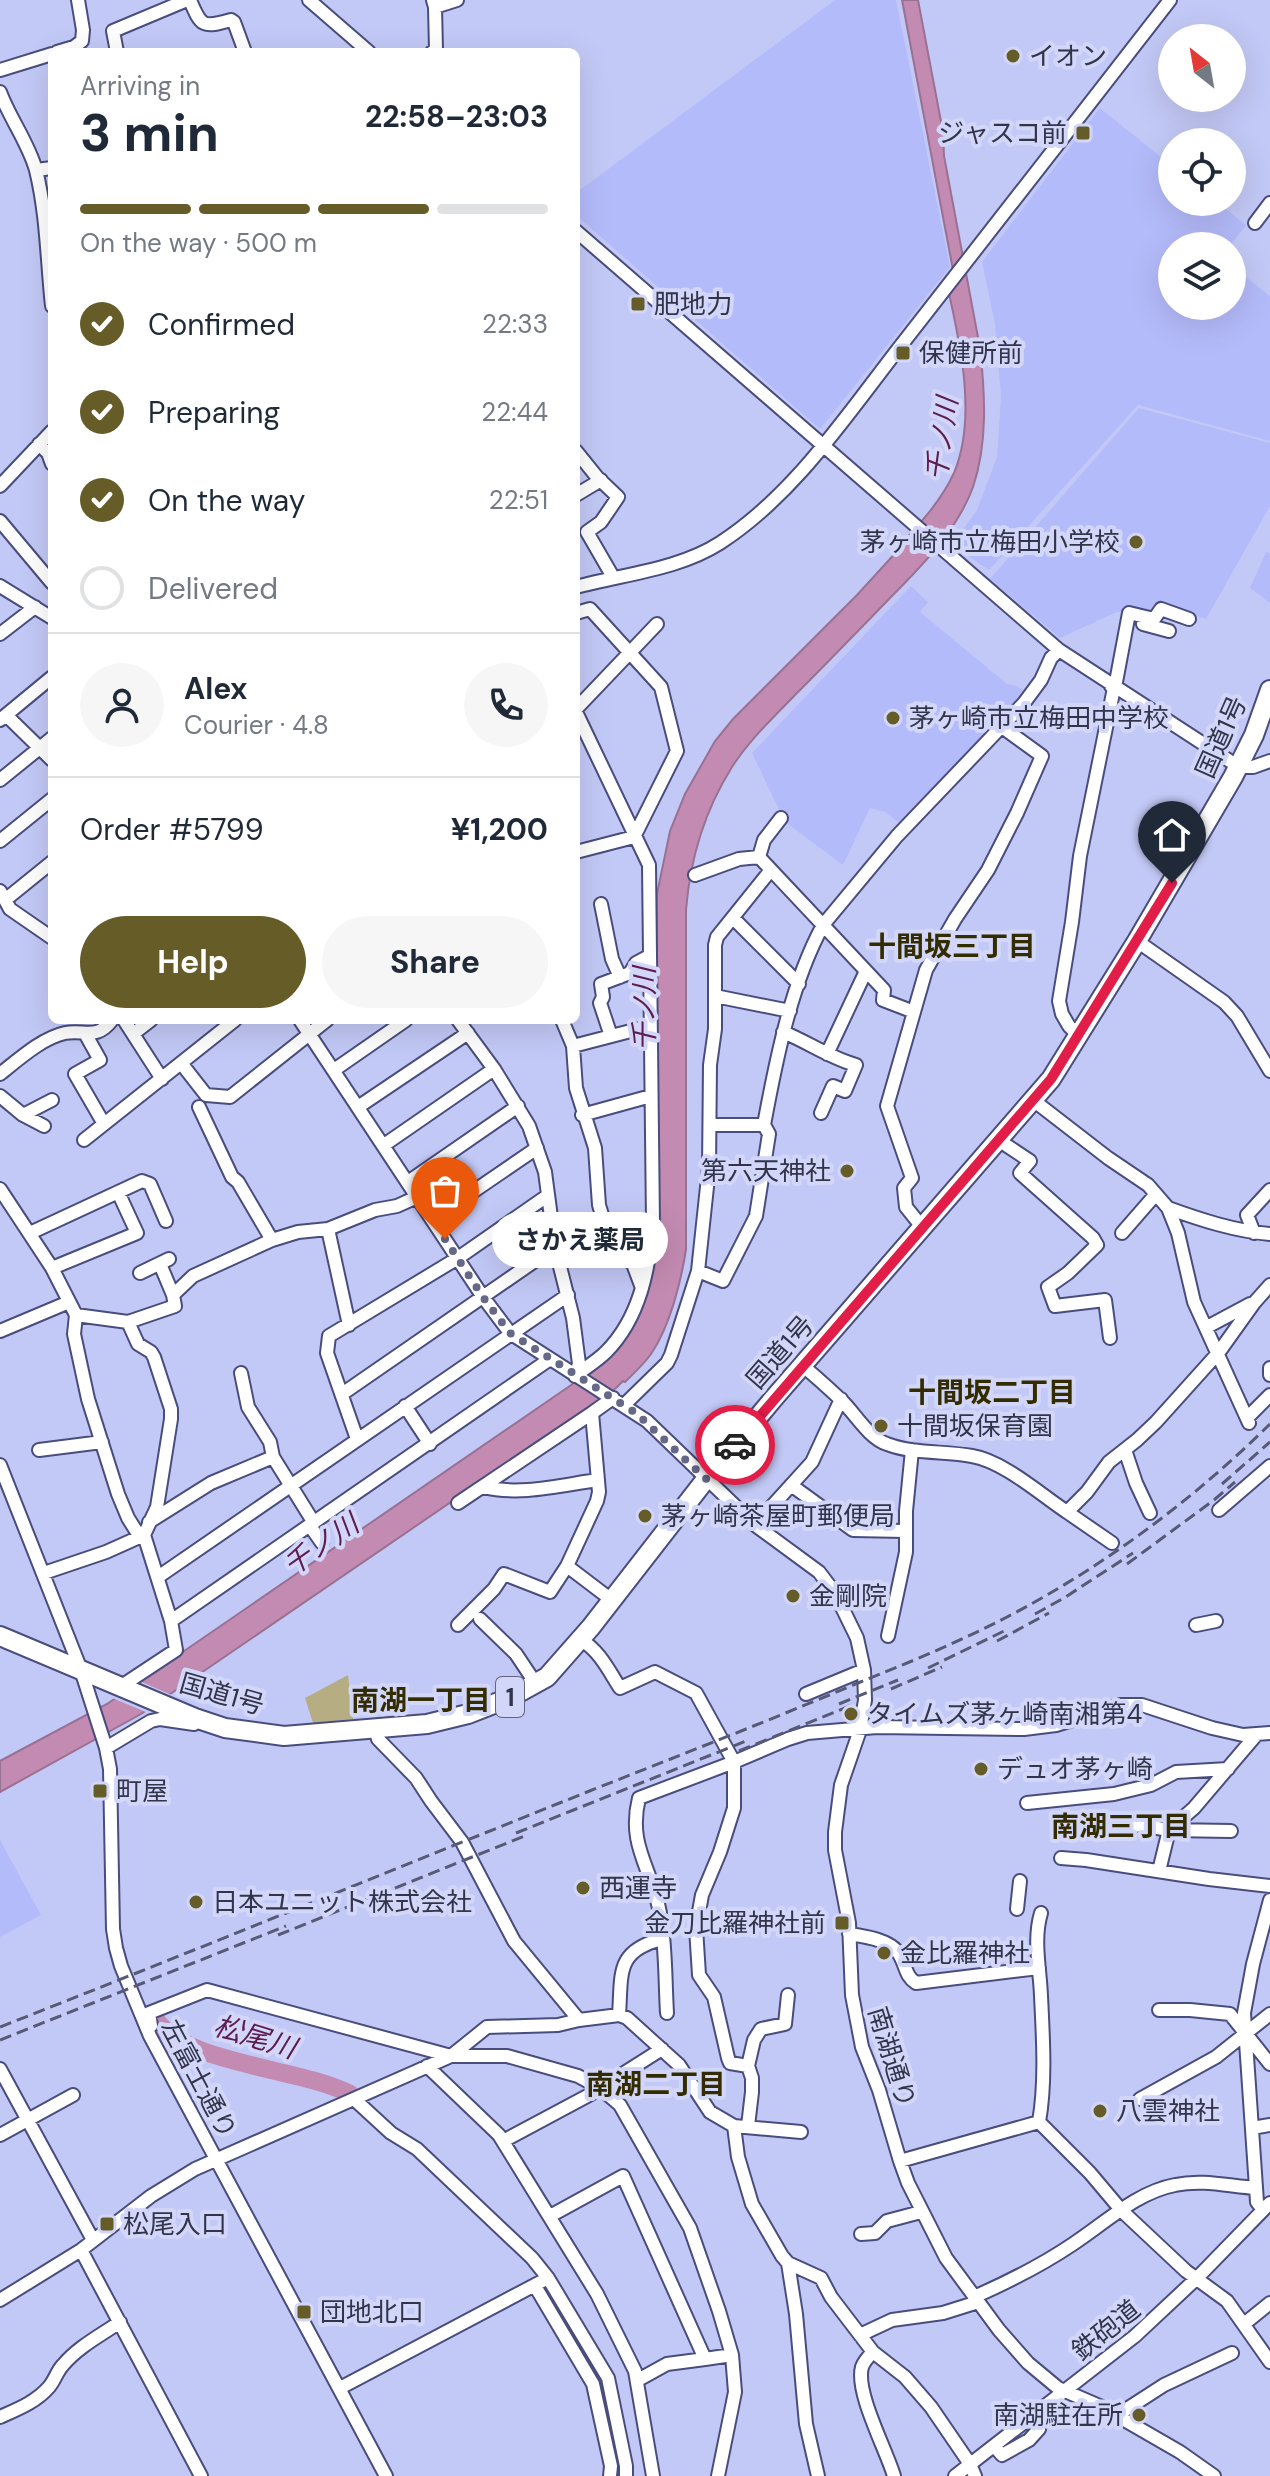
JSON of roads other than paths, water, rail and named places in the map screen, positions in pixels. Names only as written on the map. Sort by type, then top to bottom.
[{"type":"highway","name":"国道1号","points":[[0,1636],[225,1728],[284,1736],[427,1724],[509,1698],[547,1677],[613,1601],[706,1479],[802,1365],[1051,1079],[1137,941],[1239,767],[1270,690]]},
{"type":"street","points":[[71,48],[82,41],[78,0]]},
{"type":"street","points":[[116,48],[113,31],[188,0],[202,23],[209,26],[231,20],[234,22],[244,48]]},
{"type":"street","points":[[309,0],[364,48]]},
{"type":"street","points":[[436,48],[434,4],[457,0]]},
{"type":"street","points":[[580,586],[693,557],[717,545],[757,515],[807,465],[1170,0]]},
{"type":"street","points":[[0,70],[48,55]]},
{"type":"street","points":[[0,92],[36,170],[48,248]]},
{"type":"street","points":[[36,170],[48,168]]},
{"type":"street","points":[[1255,223],[1270,203]]},
{"type":"street","points":[[580,234],[1059,650],[1239,767],[1253,767],[1270,761]]},
{"type":"street","points":[[0,486],[48,435]]},
{"type":"street","points":[[39,444],[48,453]]},
{"type":"street","points":[[580,456],[618,497],[601,522],[581,535],[613,577]]},
{"type":"street","points":[[580,493],[601,480]]},
{"type":"street","points":[[0,521],[48,579]]},
{"type":"street","points":[[0,586],[48,615]]},
{"type":"street","points":[[0,634],[35,607]]},
{"type":"street","points":[[580,612],[590,609],[661,687],[677,751],[634,837],[580,851]]},
{"type":"street","points":[[1079,1036],[1062,1014],[1060,986],[1081,846],[1129,613],[1154,619],[1161,609],[1189,619]]},
{"type":"street","points":[[1128,620],[1169,631]]},
{"type":"street","points":[[580,706],[657,624]]},
{"type":"street","points":[[698,1271],[723,1281],[756,1216],[769,1134],[764,1125],[783,1032],[823,925],[897,836],[1002,727],[1041,680],[1051,658],[1059,650]]},
{"type":"street","points":[[48,680],[3,717],[48,756]]},
{"type":"street","points":[[575,1376],[605,1354],[623,1332],[642,1288],[651,1250],[653,1223],[649,956],[651,877],[649,865],[580,719]]},
{"type":"street","points":[[922,1227],[906,1207],[904,1188],[912,1178],[887,1106],[926,970],[988,870],[1042,756],[1002,727]]},
{"type":"street","points":[[0,780],[48,741]]},
{"type":"street","points":[[0,841],[48,802]]},
{"type":"street","points":[[759,857],[764,840],[781,818]]},
{"type":"street","points":[[759,857],[884,990],[883,1000],[914,1012]]},
{"type":"street","points":[[695,875],[739,859],[759,857]]},
{"type":"street","points":[[48,865],[4,901],[48,931]]},
{"type":"street","points":[[458,1503],[592,1413],[618,1401],[667,1363],[671,1355],[698,1271],[709,1168],[715,945],[717,937],[770,871]]},
{"type":"street","points":[[601,904],[612,959],[620,977]]},
{"type":"street","points":[[733,918],[799,984]]},
{"type":"street","points":[[1137,941],[1224,1002],[1237,1016],[1270,1071]]},
{"type":"street","points":[[611,1036],[600,1003],[603,997],[601,984],[630,973],[636,963],[649,956]]},
{"type":"street","points":[[827,1054],[866,971]]},
{"type":"street","points":[[715,996],[790,1011]]},
{"type":"street","points":[[0,1074],[54,1037],[65,1033],[86,1035],[100,1031],[108,1024]]},
{"type":"street","points":[[127,1024],[162,1079]]},
{"type":"street","points":[[133,1034],[146,1024]]},
{"type":"street","points":[[84,1140],[230,1024]]},
{"type":"street","points":[[302,1024],[510,1333]]},
{"type":"street","points":[[181,1063],[206,1095],[230,1097],[321,1024]]},
{"type":"street","points":[[334,1070],[400,1024]]},
{"type":"street","points":[[461,1024],[518,1106],[529,1126],[545,1172],[555,1247],[568,1295],[579,1364],[575,1376]]},
{"type":"street","points":[[564,1024],[573,1046],[574,1078],[582,1115],[595,1148],[599,1205],[612,1248],[633,1264],[642,1288]]},
{"type":"street","points":[[573,1046],[650,1026]]},
{"type":"street","points":[[783,1032],[856,1065],[845,1091],[833,1086],[821,1113]]},
{"type":"street","points":[[358,1107],[468,1033]]},
{"type":"street","points":[[86,1035],[100,1060],[75,1074],[104,1124]]},
{"type":"street","points":[[384,1145],[494,1069]]},
{"type":"street","points":[[0,1096],[23,1115],[44,1126]]},
{"type":"street","points":[[582,1115],[651,1096]]},
{"type":"street","points":[[23,1115],[52,1100]]},
{"type":"street","points":[[1033,1100],[1156,1194],[1168,1208],[1178,1233],[1194,1302],[1248,1420],[1270,1395]]},
{"type":"street","points":[[408,1182],[518,1106]]},
{"type":"street","points":[[199,1107],[232,1177],[272,1240]]},
{"type":"street","points":[[710,1125],[764,1125]]},
{"type":"street","points":[[1000,1137],[1006,1145],[1030,1161],[1020,1173],[1097,1245],[1048,1287],[1055,1306],[1105,1300],[1110,1338]]},
{"type":"street","points":[[433,1219],[537,1148]]},
{"type":"street","points":[[30,1233],[142,1181],[150,1184],[166,1221]]},
{"type":"street","points":[[0,1189],[52,1268],[76,1315],[74,1334],[80,1369],[102,1442],[128,1518],[144,1532],[171,1621],[176,1650],[122,1688]]},
{"type":"street","points":[[1254,1233],[1247,1215],[1270,1190]]},
{"type":"street","points":[[52,1268],[137,1233],[118,1192]]},
{"type":"street","points":[[1122,1233],[1156,1194]]},
{"type":"street","points":[[357,1439],[327,1353],[329,1336],[458,1258],[547,1196]]},
{"type":"street","points":[[173,1295],[193,1276],[272,1240],[298,1232],[328,1229],[417,1197]]},
{"type":"street","points":[[1168,1208],[1254,1233],[1270,1234]]},
{"type":"street","points":[[328,1229],[349,1325]]},
{"type":"street","points":[[342,1394],[555,1247]]},
{"type":"street","points":[[76,1315],[128,1322],[175,1306],[165,1261],[140,1273]]},
{"type":"street","points":[[1067,1512],[1087,1492],[1109,1462],[1156,1422],[1219,1352],[1270,1285]]},
{"type":"street","points":[[158,1577],[568,1295]]},
{"type":"street","points":[[0,1331],[69,1302]]},
{"type":"street","points":[[1207,1327],[1254,1303]]},
{"type":"street","points":[[128,1322],[138,1344],[154,1357],[171,1409],[157,1507],[144,1532]]},
{"type":"street","name":"南湖通り","points":[[510,1333],[647,1421],[755,1525],[819,1572],[827,1582],[857,1638],[864,1670],[865,1700],[860,1730],[841,1785],[836,1811],[835,1850],[849,1934],[849,1966],[856,2021],[900,2161],[921,2212],[946,2258],[999,2330],[1047,2381],[1102,2407],[1180,2452],[1214,2476]]},
{"type":"street","points":[[171,1621],[550,1359]]},
{"type":"street","points":[[802,1365],[841,1399],[879,1440],[912,1450],[987,1460],[1112,1543]]},
{"type":"street","points":[[1270,1368],[1270,1375]]},
{"type":"street","points":[[241,1373],[248,1407],[270,1442],[273,1457],[322,1543]]},
{"type":"street","points":[[755,1525],[812,1462],[841,1399]]},
{"type":"street","points":[[405,1406],[430,1444]]},
{"type":"street","points":[[458,1625],[494,1589],[504,1574],[550,1592],[567,1566],[597,1501],[592,1413]]},
{"type":"street","points":[[39,1450],[102,1442]]},
{"type":"street","points":[[888,1636],[906,1552],[912,1450]]},
{"type":"street","points":[[1125,1450],[1150,1513]]},
{"type":"street","points":[[44,1573],[106,1552],[144,1532],[211,1483],[273,1457]]},
{"type":"street","points":[[1219,1510],[1269,1465]]},
{"type":"street","name":"左富士通り","points":[[0,1467],[81,1670],[106,1747],[110,1769],[113,1929],[121,1966],[150,2036],[386,2476]]},
{"type":"street","points":[[484,1487],[497,1490],[541,1489],[598,1480]]},
{"type":"street","points":[[791,1485],[853,1530],[905,1531]]},
{"type":"street","points":[[567,1566],[613,1601]]},
{"type":"street","points":[[480,1619],[516,1654],[536,1684]]},
{"type":"street","points":[[1196,1625],[1216,1621]]},
{"type":"street","points":[[581,1640],[601,1659],[620,1688],[655,1672],[696,1693],[734,1762],[734,1808],[702,1895],[696,1945],[699,1975],[714,1997],[730,2063],[748,2066]]},
{"type":"street","points":[[806,1694],[864,1670]]},
{"type":"street","points":[[667,2013],[656,1890],[635,1837],[639,1798],[807,1733],[877,1727],[1024,1729],[1056,1725],[1120,1705],[1142,1705],[1212,1728],[1243,1735],[1264,1734]]},
{"type":"street","points":[[106,1747],[160,1719],[225,1728]]},
{"type":"street","points":[[375,1729],[378,1739],[416,1778],[462,1842],[514,1941],[579,2020]]},
{"type":"street","points":[[1159,1871],[1169,1830],[1264,1734]]},
{"type":"street","points":[[1027,1803],[1114,1794],[1151,1785],[1176,1772],[1228,1769]]},
{"type":"street","points":[[1121,1829],[1140,1825],[1169,1830],[1231,1831]]},
{"type":"street","points":[[1061,1858],[1270,1886]]},
{"type":"street","points":[[1017,1909],[1020,1881]]},
{"type":"street","points":[[1266,2206],[1257,2202],[1244,2013],[1270,1900]]},
{"type":"street","points":[[1039,2122],[1042,2038],[1037,1935],[1041,1913]]},
{"type":"street","points":[[849,1934],[868,1937],[894,1948],[908,1976],[916,1983],[1039,1968]]},
{"type":"street","points":[[619,2015],[622,1970],[628,1957],[646,1943],[662,1939]]},
{"type":"street","points":[[150,2036],[149,2013],[207,1990],[451,2056],[507,2056],[578,2076],[600,2088],[620,2105],[690,2228],[719,2311],[732,2355],[735,2392],[718,2476]]},
{"type":"street","points":[[748,2126],[752,2078],[748,2066],[754,2040],[761,2029],[785,2024],[788,1995]]},
{"type":"street","points":[[1159,2010],[1230,2014],[1270,2064]]},
{"type":"street","points":[[1140,2099],[1216,2057],[1270,2014]]},
{"type":"street","points":[[0,2300],[81,2250],[162,2189],[217,2158],[451,2056],[487,2027],[558,2025],[619,2015],[627,2018],[679,2065],[710,2112],[734,2126],[801,2132]]},
{"type":"street","points":[[503,2141],[600,2088],[662,2049]]},
{"type":"street","points":[[427,2066],[503,2141],[597,2294],[638,2380],[653,2476]]},
{"type":"street","points":[[0,2069],[93,2240]]},
{"type":"street","points":[[0,2135],[73,2095]]},
{"type":"street","points":[[354,2099],[391,2133],[417,2149],[532,2258],[548,2278],[608,2378],[626,2476]]},
{"type":"street","points":[[900,2161],[1039,2122]]},
{"type":"street","points":[[1039,2122],[1090,2173],[1122,2211],[1186,2271],[1227,2301],[1270,2362]]},
{"type":"street","points":[[1252,2128],[1270,2125]]},
{"type":"street","points":[[734,2126],[738,2157],[752,2204],[788,2263],[806,2424],[818,2476]]},
{"type":"street","points":[[550,2216],[623,2176],[705,2359]]},
{"type":"street","points":[[860,2335],[892,2320],[943,2313],[976,2299],[1062,2252],[1146,2195],[1174,2185],[1209,2182],[1256,2188]]},
{"type":"street","name":"鉄砲道","points":[[955,2476],[973,2470],[994,2446],[1135,2336],[1197,2278],[1266,2206]]},
{"type":"street","points":[[861,2234],[875,2233],[887,2221],[921,2212]]},
{"type":"street","points":[[81,2250],[201,2476]]},
{"type":"street","points":[[788,2263],[821,2278],[831,2297],[873,2352],[915,2388],[939,2417],[973,2470]]},
{"type":"street","points":[[340,2388],[548,2278]]},
{"type":"street","points":[[535,2286],[595,2388],[611,2466],[610,2476]]},
{"type":"street","points":[[1244,2324],[1270,2303]]},
{"type":"street","points":[[0,2417],[42,2394],[64,2363],[120,2322]]},
{"type":"street","points":[[873,2352],[863,2362],[860,2382],[894,2476]]},
{"type":"street","points":[[1116,2416],[1189,2371],[1232,2353]]},
{"type":"street","points":[[638,2380],[667,2364],[732,2355]]},
{"type":"waterway","name":"松尾川","points":[[154,2016],[167,2032],[188,2045],[214,2055],[329,2085],[350,2094]]},
{"type":"railway","points":[[0,2027],[757,1725],[970,1635],[1043,1597],[1112,1554],[1210,1479],[1270,1424]]},
{"type":"railway","points":[[1222,1484],[1270,1442]]},
{"type":"railway","points":[[1127,1564],[1235,1482]]},
{"type":"railway","points":[[1035,1614],[1133,1553]]},
{"type":"railway","points":[[997,1641],[1049,1613]]},
{"type":"railway","points":[[928,1668],[1004,1631]]},
{"type":"railway","points":[[891,1689],[942,1667]]},
{"type":"railway","points":[[839,1704],[898,1680]]},
{"type":"railway","points":[[739,1751],[850,1706]]},
{"type":"railway","points":[[516,1833],[746,1741]]},
{"type":"railway","points":[[278,1935],[527,1835]]},
{"type":"railway","points":[[0,2040],[286,1926]]},
{"type":"place","name":"イオン","points":[[1013,56]]},
{"type":"place","name":"ジャスコ前","points":[[1083,133]]},
{"type":"place","name":"肥地力","points":[[638,304]]},
{"type":"place","name":"保健所前","points":[[903,353]]},
{"type":"place","name":"茅ヶ崎市立梅田小学校","points":[[1136,542]]},
{"type":"place","name":"茅ヶ崎市立梅田中学校","points":[[893,718]]},
{"type":"place","name":"第六天神社","points":[[847,1171]]},
{"type":"place","name":"さかえ薬局","points":[[445,1239]]},
{"type":"place","name":"十間坂保育園","points":[[881,1426]]},
{"type":"place","name":"茅ヶ崎茶屋町郵便局","points":[[645,1516]]},
{"type":"place","name":"金剛院","points":[[793,1596]]},
{"type":"place","name":"タイムズ茅ヶ崎南湘第4","points":[[851,1714]]},
{"type":"place","name":"デュオ茅ヶ崎","points":[[981,1769]]},
{"type":"place","name":"町屋","points":[[100,1791]]},
{"type":"place","name":"西運寺","points":[[583,1888]]},
{"type":"place","name":"日本ユニット株式会社","points":[[196,1902]]},
{"type":"place","name":"金刀比羅神社前","points":[[842,1923]]},
{"type":"place","name":"金比羅神社","points":[[884,1953]]},
{"type":"place","name":"八雲神社","points":[[1100,2111]]},
{"type":"place","name":"松尾入口","points":[[107,2224]]},
{"type":"place","name":"団地北口","points":[[304,2312]]},
{"type":"place","name":"南湖駐在所","points":[[1139,2415]]},
{"type":"district","name":"十間坂三丁目","points":[[952,946]]},
{"type":"district","name":"十間坂二丁目","points":[[992,1392]]},
{"type":"district","name":"南湖一丁目","points":[[421,1700]]},
{"type":"district","name":"南湖三丁目","points":[[1121,1826]]},
{"type":"district","name":"南湖二丁目","points":[[656,2084]]},
{"type":"water label","name":"千ノ川","points":[[942,439]]},
{"type":"water label","name":"千ノ川","points":[[644,1009]]},
{"type":"water label","name":"千ノ川","points":[[321,1545]]}]
